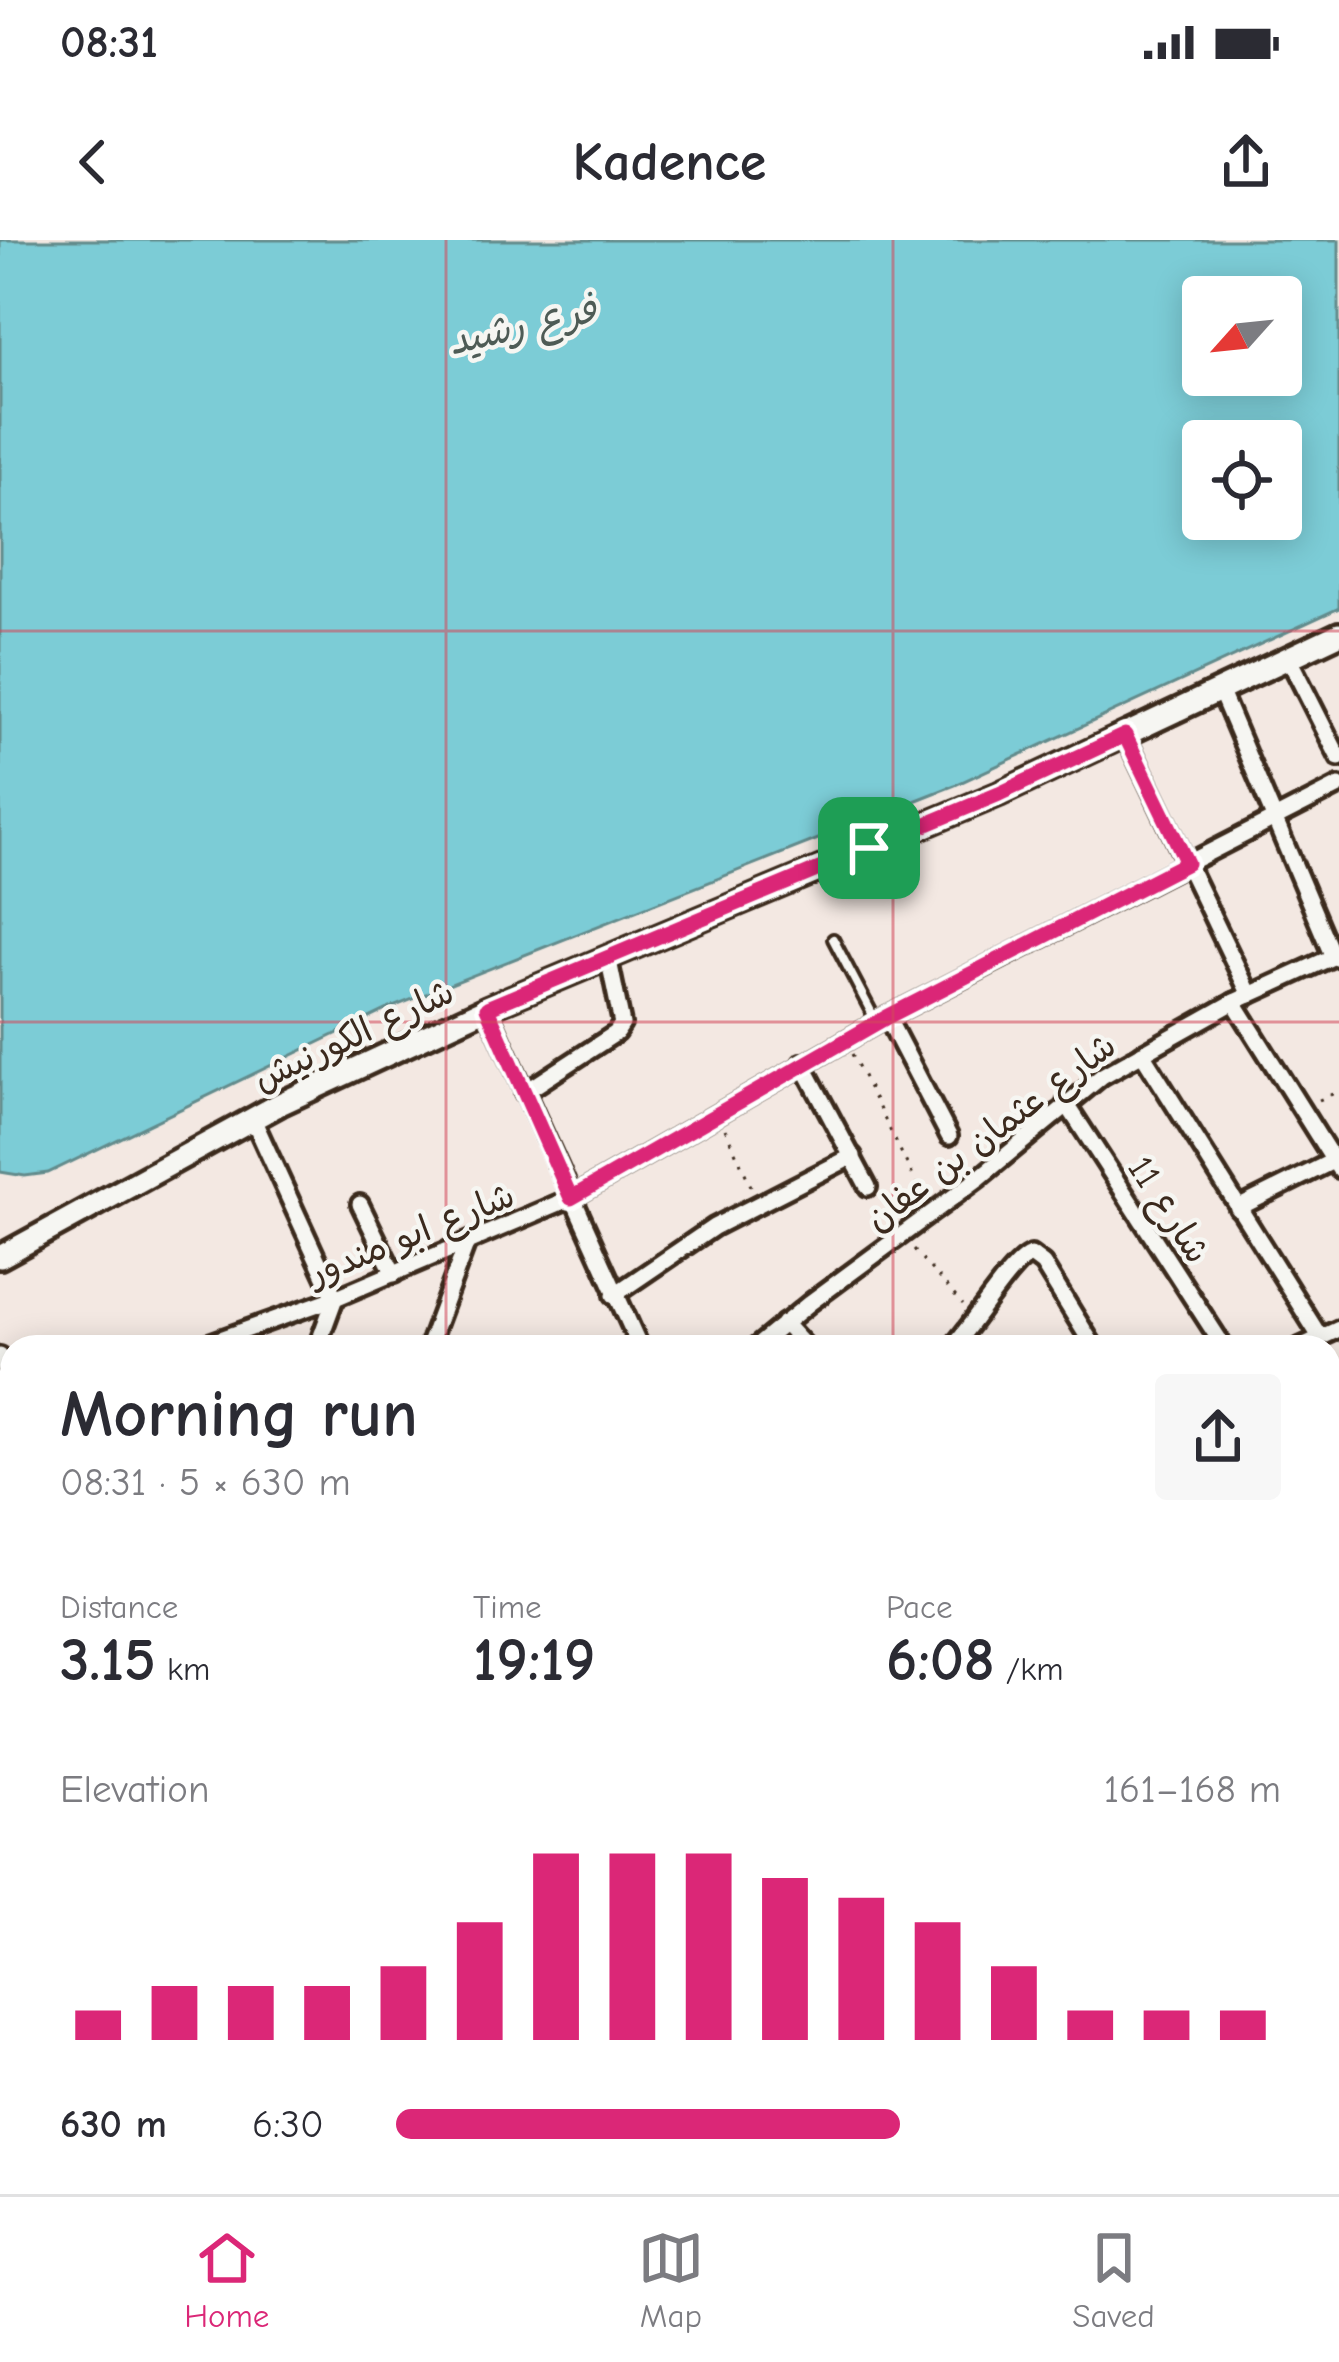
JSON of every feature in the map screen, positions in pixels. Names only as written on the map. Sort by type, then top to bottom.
[{"type":"main road","name":"شارع الكورنيش","points":[[0,1257],[252,1117],[487,1008],[999,794],[1339,634]]},
{"type":"street","points":[[1288,657],[1339,758]]},
{"type":"street","points":[[1220,689],[1335,961]]},
{"type":"street","points":[[1125,735],[1187,863],[1242,999],[1337,1163],[1238,1208]]},
{"type":"street","name":"شارع ابو مندور","points":[[232,1335],[335,1298],[571,1198],[882,1019],[1339,786]]},
{"type":"street","points":[[524,1093],[616,1033],[622,1024],[608,956]]},
{"type":"street","name":"شارع عثمان بن عفان","points":[[770,1335],[903,1237],[1066,1103],[1142,1053],[1242,999],[1335,961]]},
{"type":"street","points":[[487,1008],[634,1335]]},
{"type":"street","points":[[882,1019],[949,1136]]},
{"type":"street","points":[[1142,1053],[1238,1208],[1309,1335]]},
{"type":"street","points":[[802,1063],[868,1187]]},
{"type":"street","name":"شارع 11","points":[[1066,1103],[1216,1335]]},
{"type":"street","points":[[252,1117],[335,1298],[321,1335]]},
{"type":"street","points":[[614,1295],[714,1227],[853,1156]]},
{"type":"street","points":[[360,1204],[394,1274]]},
{"type":"street","points":[[432,1335],[466,1245]]},
{"type":"street","points":[[963,1335],[1024,1256],[1038,1258],[1086,1335]]},
{"type":"street","points":[[784,1323],[795,1335]]},
{"type":"street","points":[[973,1325],[976,1335]]},
{"type":"lane","points":[[833,939],[882,1019]]},
{"type":"path","points":[[845,1040],[932,1214]]},
{"type":"path","points":[[1302,1109],[1339,1091]]},
{"type":"path","points":[[718,1113],[759,1204]]},
{"type":"path","points":[[903,1237],[973,1325]]},
{"type":"water","name":"فرع رشيد","points":[[0,240],[1339,240],[1339,608],[955,785],[390,1008],[48,1173],[0,1172]]},
{"type":"route","points":[[1125,735],[1187,863],[802,1063],[571,1198],[487,1008],[869,848],[1125,735]]}]
